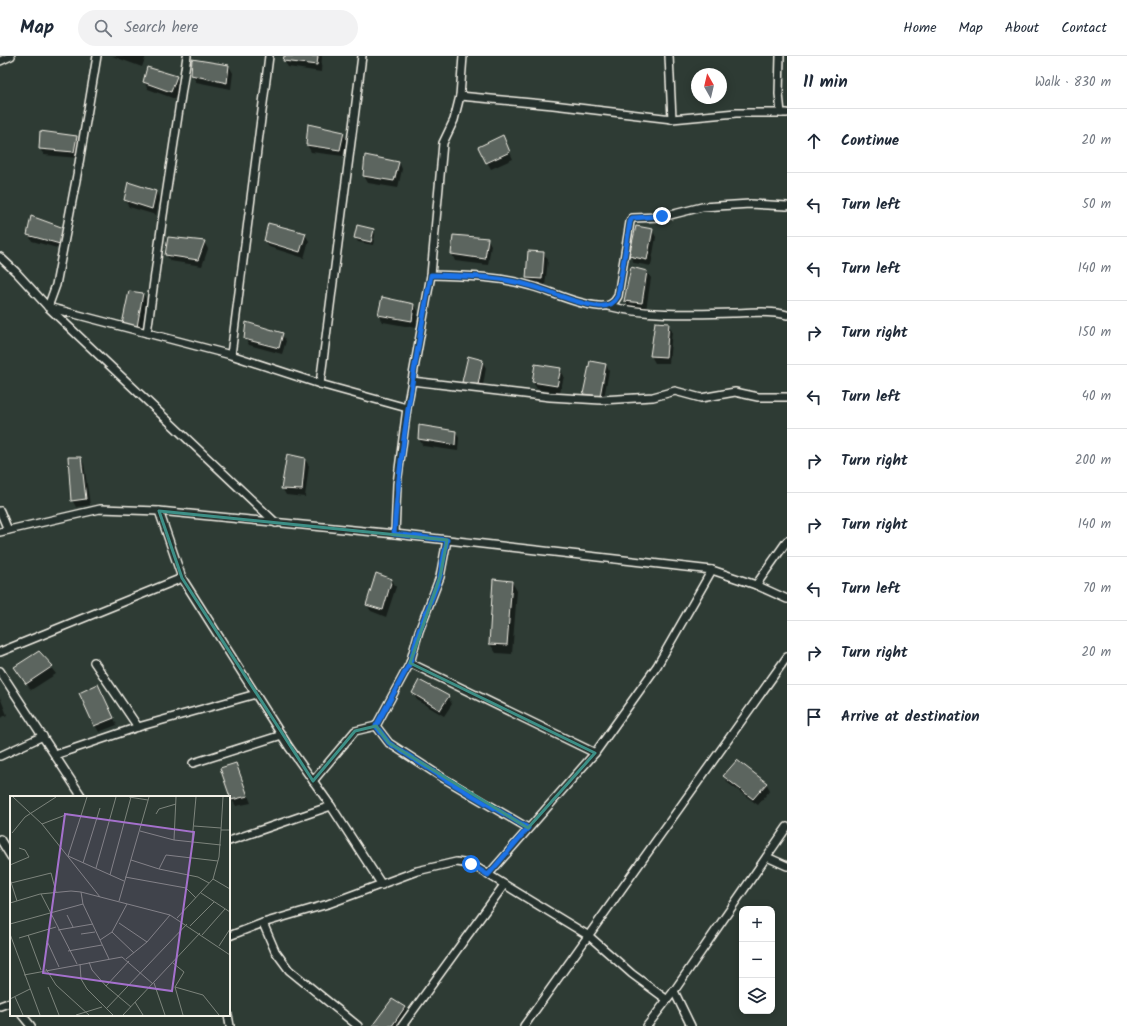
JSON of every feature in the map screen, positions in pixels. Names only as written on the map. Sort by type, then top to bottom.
[{"type":"street","points":[[0,61],[11,56]]},
{"type":"street","points":[[48,307],[56,285],[97,56]]},
{"type":"street","points":[[147,333],[162,222],[188,56]]},
{"type":"street","points":[[231,355],[269,56]]},
{"type":"street","points":[[320,384],[362,56]]},
{"type":"street","points":[[394,534],[407,408],[431,275],[443,143],[454,120],[460,96],[463,56]]},
{"type":"street","points":[[669,56],[672,119]]},
{"type":"street","points":[[460,96],[672,119],[736,113],[784,113],[779,94],[780,56]]},
{"type":"street","points":[[608,306],[615,302],[618,296],[630,222],[632,218],[662,216],[702,207],[750,204],[787,206]]},
{"type":"street","points":[[0,257],[48,307],[276,523]]},
{"type":"street","points":[[431,275],[477,277],[530,285],[572,300],[599,306],[608,306],[636,311],[787,314]]},
{"type":"street","points":[[48,307],[231,355],[320,384],[407,408]]},
{"type":"street","points":[[412,380],[550,397],[601,400],[653,397],[675,391],[701,398],[735,392],[758,397],[787,397]]},
{"type":"street","points":[[0,532],[100,509],[159,510],[394,534],[712,570],[756,585],[787,599]]},
{"type":"street","points":[[159,510],[182,578],[282,735],[331,806],[382,885]]},
{"type":"street","points":[[0,511],[8,530]]},
{"type":"street","points":[[313,781],[355,731],[376,726],[410,663],[419,631],[440,577],[447,540]]},
{"type":"street","points":[[756,585],[787,541]]},
{"type":"street","points":[[488,875],[595,753],[657,666],[712,570]]},
{"type":"street","points":[[0,652],[182,578]]},
{"type":"street","points":[[524,1026],[787,657]]},
{"type":"street","points":[[94,662],[138,727]]},
{"type":"street","points":[[410,663],[595,753]]},
{"type":"street","points":[[0,671],[81,796]]},
{"type":"street","points":[[55,754],[138,727],[256,694]]},
{"type":"street","points":[[376,726],[389,743],[443,778],[528,828]]},
{"type":"street","points":[[193,763],[282,735]]},
{"type":"street","points":[[0,756],[43,736]]},
{"type":"street","points":[[230,841],[331,806]]},
{"type":"street","points":[[647,1026],[666,999],[674,991],[787,827]]},
{"type":"street","points":[[0,839],[10,855]]},
{"type":"street","points":[[767,857],[787,866]]},
{"type":"street","points":[[230,936],[263,923],[328,904],[418,871],[456,862],[471,864],[589,936],[632,974],[666,999]]},
{"type":"street","points":[[402,1026],[504,885]]},
{"type":"street","points":[[263,923],[275,951],[289,970],[358,1026]]},
{"type":"street","points":[[674,991],[691,1026]]},
{"type":"street","points":[[0,1006],[10,1002]]},
{"type":"street","points":[[23,1016],[31,1026]]},
{"type":"street","points":[[228,1016],[230,1026]]},
{"type":"highlighted area","points":[[159,511],[447,540],[440,577],[410,663],[595,753],[528,828],[389,743],[376,726],[355,731],[313,781],[182,578]]},
{"type":"building","points":[[284,56],[318,56],[317,65],[283,61]]},
{"type":"building","points":[[192,59],[229,65],[227,83],[191,75]]},
{"type":"building","points":[[147,67],[177,76],[171,92],[143,82]]},
{"type":"building","points":[[308,124],[344,132],[340,150],[306,145]]},
{"type":"building","points":[[40,131],[77,136],[74,152],[39,149]]},
{"type":"building","points":[[503,135],[510,152],[486,163],[478,147]]},
{"type":"building","points":[[365,155],[399,162],[394,181],[363,176]]},
{"type":"building","points":[[128,182],[156,191],[152,209],[124,200]]},
{"type":"building","points":[[31,216],[64,228],[60,244],[27,235]]},
{"type":"building","points":[[268,223],[306,233],[300,252],[264,241]]},
{"type":"building","points":[[357,225],[374,229],[371,242],[354,238]]},
{"type":"building","points":[[636,226],[653,229],[647,260],[629,256]]},
{"type":"building","points":[[453,235],[488,238],[485,259],[451,254]]},
{"type":"building","points":[[168,237],[205,241],[198,260],[165,255]]},
{"type":"building","points":[[528,251],[544,252],[542,279],[526,278]]},
{"type":"building","points":[[631,267],[647,271],[642,303],[624,301]]},
{"type":"building","points":[[129,291],[143,293],[137,327],[122,324]]},
{"type":"building","points":[[382,297],[414,304],[412,321],[378,315]]},
{"type":"building","points":[[246,322],[283,333],[279,348],[244,339]]},
{"type":"building","points":[[655,322],[669,323],[666,357],[650,356]]},
{"type":"building","points":[[468,356],[483,360],[478,385],[462,382]]},
{"type":"building","points":[[590,361],[606,364],[600,396],[583,394]]},
{"type":"building","points":[[535,364],[561,368],[557,386],[532,382]]},
{"type":"building","points":[[419,425],[456,431],[455,445],[418,439]]},
{"type":"building","points":[[287,454],[305,458],[302,490],[281,489]]},
{"type":"building","points":[[68,457],[81,457],[86,499],[71,501]]},
{"type":"building","points":[[376,573],[392,579],[383,610],[366,605]]},
{"type":"building","points":[[493,579],[512,581],[507,645],[489,644]]},
{"type":"building","points":[[39,651],[53,666],[26,684],[14,667]]},
{"type":"building","points":[[419,680],[449,696],[440,710],[412,693]]},
{"type":"building","points":[[98,684],[114,718],[94,726],[79,693]]},
{"type":"building","points":[[737,760],[767,783],[753,799],[723,776]]},
{"type":"building","points":[[236,763],[248,796],[231,800],[220,768]]},
{"type":"building","points":[[392,999],[405,1007],[392,1026],[372,1026]]},
{"type":"route","points":[[471,864],[488,875],[528,828],[443,778],[389,743],[376,726],[410,663],[419,631],[440,577],[447,540],[394,534],[407,408],[431,275],[477,277],[530,285],[572,300],[599,306],[608,306],[615,302],[618,296],[630,222],[632,218],[662,216]]}]
